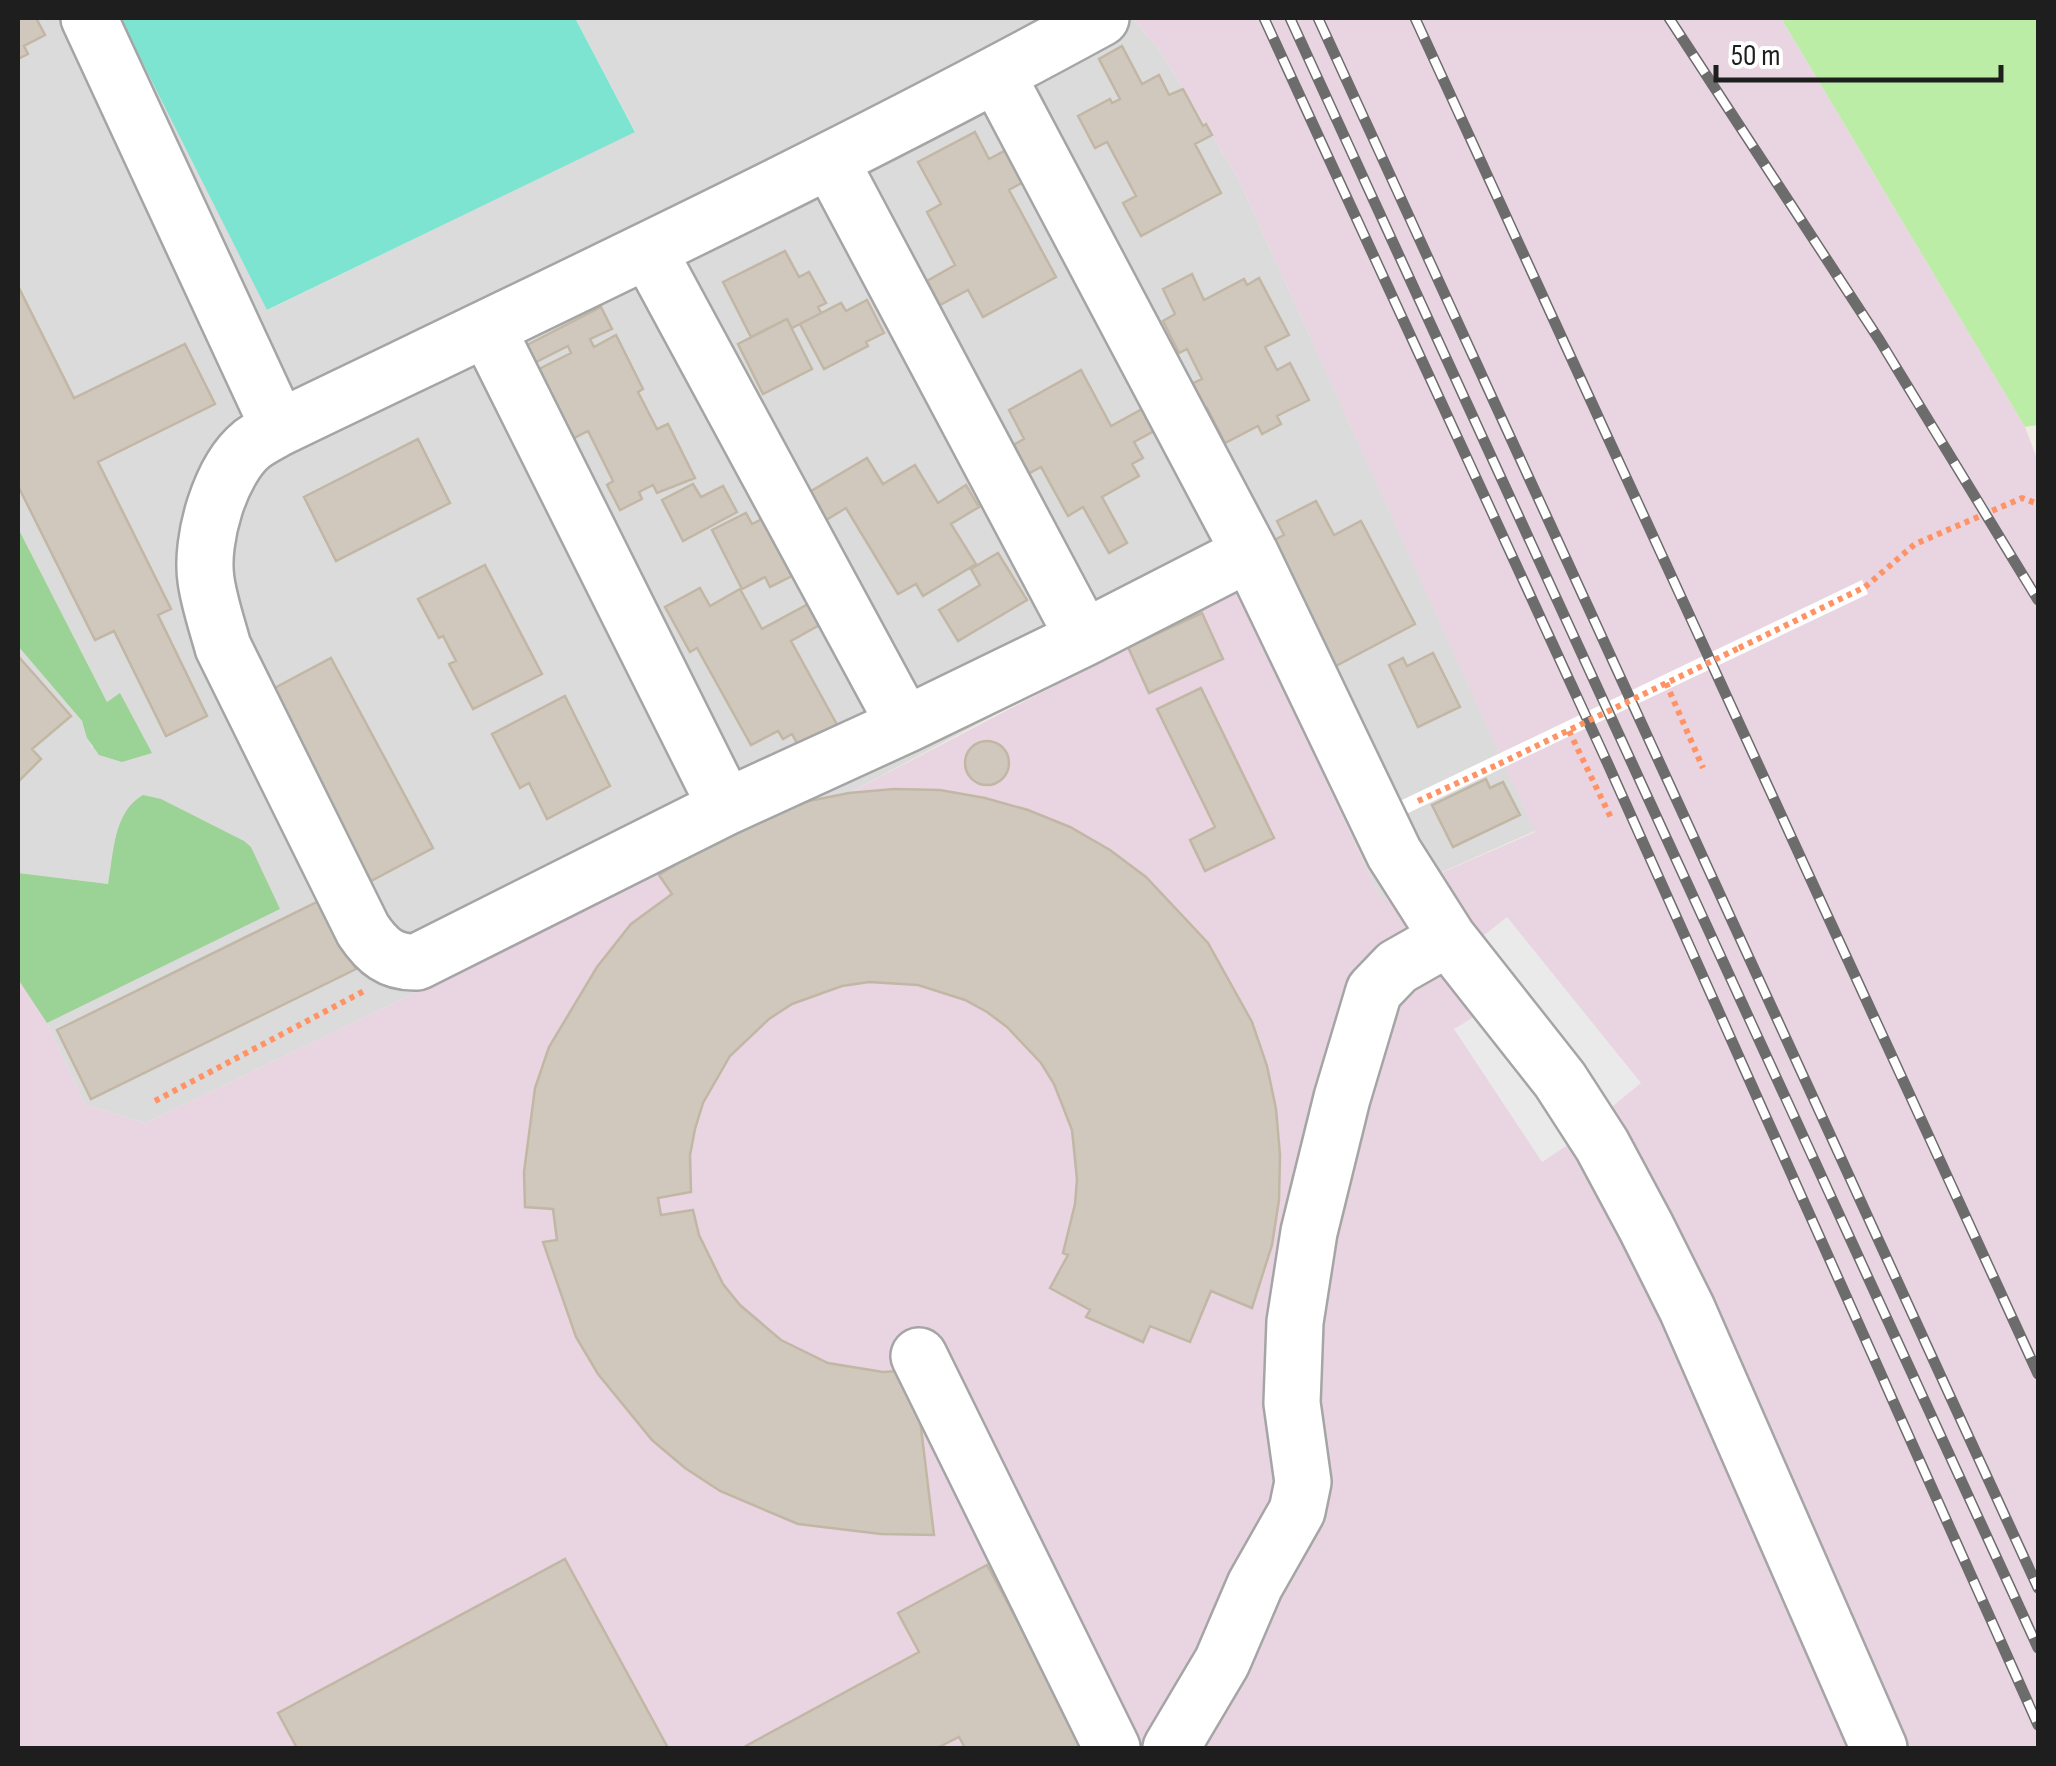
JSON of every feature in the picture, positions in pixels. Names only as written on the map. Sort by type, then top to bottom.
[{"type":"street","points":[[89,18],[279,428]]},
{"type":"street","points":[[1102,18],[1038,33],[997,75],[649,252],[250,445],[232,467],[212,518],[206,547],[206,578],[223,647],[364,930],[373,944],[392,959],[417,962],[726,807],[1084,638],[1250,553]]},
{"type":"street","points":[[997,75],[1250,553],[1394,853],[1448,938],[1560,1080],[1602,1145],[1646,1226],[1687,1309],[1879,1748]]},
{"type":"street","points":[[830,160],[1084,638]]},
{"type":"street","points":[[649,252],[906,725]]},
{"type":"street","points":[[486,328],[726,807]]},
{"type":"street","points":[[1171,1748],[1222,1662],[1254,1584],[1301,1497],[1292,1403],[1294,1322],[1313,1214],[1374,991],[1397,967],[1448,938]]},
{"type":"street","points":[[919,1356],[1112,1748]]},
{"type":"path","points":[[1403,808],[1865,587],[1915,544],[2022,498],[2038,504]]},
{"type":"path","points":[[1666,683],[1703,768]]},
{"type":"path","points":[[1569,731],[1612,818]]},
{"type":"path","points":[[156,1101],[427,958]]},
{"type":"shaded area","points":[[18,18],[120,18],[268,310],[635,131],[575,18],[1132,18],[1159,49],[1238,178],[1535,831],[1381,899],[1238,591],[1122,647],[849,793],[804,802],[720,836],[659,875],[146,1123],[85,1105],[47,1023],[280,909],[120,823],[108,884],[18,873],[18,646],[82,721],[92,748],[120,694],[107,702],[18,528]]},
{"type":"shaded area","points":[[120,18],[575,18],[635,132],[267,310]]},
{"type":"shaded area","points":[[1132,18],[1781,18],[2025,427],[2038,461],[2038,1748],[18,1748],[18,873],[108,884],[119,823],[131,802],[143,795],[161,799],[244,841],[251,847],[280,909],[47,1023],[85,1105],[146,1123],[659,875],[720,836],[761,816],[849,793],[1237,590],[1381,899],[1535,832],[1238,178],[1159,49]]},
{"type":"shaded area","points":[[1507,917],[1641,1083],[1608,1110],[1473,944]]},
{"type":"shaded area","points":[[1487,1009],[1575,1140],[1542,1162],[1454,1029]]},
{"type":"green space","points":[[1781,18],[2038,18],[2038,425],[2025,427]]},
{"type":"green space","points":[[18,528],[107,702],[120,693],[152,753],[122,762],[99,755],[87,738],[82,721],[18,646]]},
{"type":"green space","points":[[143,795],[161,799],[244,841],[251,847],[280,909],[47,1023],[18,979],[18,873],[108,884],[120,822],[133,802]]},
{"type":"pier","points":[[1862,580],[1868,594],[1406,814],[1400,801]]},
{"type":"building","points":[[18,18],[36,18],[45,35],[24,46],[28,54],[18,59]]},
{"type":"building","points":[[1122,46],[1142,84],[1159,75],[1169,95],[1183,89],[1212,135],[1195,144],[1221,193],[1141,236],[1123,203],[1136,196],[1107,142],[1095,148],[1078,116],[1110,99],[1112,103],[1120,99],[1099,59]]},
{"type":"building","points":[[975,132],[989,159],[1008,149],[1025,181],[1009,190],[1056,277],[983,317],[968,290],[940,305],[927,281],[955,265],[927,212],[941,204],[918,162]]},
{"type":"building","points":[[785,251],[799,277],[809,272],[826,303],[818,307],[821,313],[792,328],[787,319],[751,337],[723,282]]},
{"type":"building","points":[[1192,274],[1204,300],[1244,279],[1247,285],[1259,278],[1289,335],[1265,347],[1277,370],[1290,363],[1309,400],[1277,416],[1281,424],[1262,434],[1258,426],[1225,443],[1207,408],[1190,417],[1177,391],[1202,379],[1187,349],[1179,353],[1163,321],[1175,314],[1163,289]]},
{"type":"building","points":[[18,286],[74,398],[185,344],[215,404],[98,462],[171,609],[158,615],[207,716],[166,736],[114,631],[95,640],[18,486]]},
{"type":"building","points":[[867,300],[884,333],[824,369],[800,324],[841,303],[846,311]]},
{"type":"building","points":[[601,307],[612,329],[590,339],[594,347],[616,335],[643,389],[638,392],[657,429],[668,424],[695,478],[657,493],[653,485],[639,492],[642,499],[620,510],[607,485],[613,481],[588,431],[574,438],[539,369],[571,353],[568,346],[536,362],[527,345]]},
{"type":"building","points":[[787,319],[812,369],[763,394],[738,344]]},
{"type":"building","points":[[1081,370],[1111,426],[1144,408],[1156,430],[1134,442],[1143,458],[1132,464],[1139,476],[1102,497],[1127,543],[1109,553],[1083,507],[1068,516],[1041,467],[1011,483],[995,455],[1024,439],[1009,410]]},
{"type":"building","points":[[418,439],[450,503],[336,561],[304,497]]},
{"type":"building","points":[[867,458],[883,484],[915,465],[938,503],[966,485],[979,507],[951,524],[976,564],[923,596],[916,584],[898,594],[846,508],[813,528],[796,500]]},
{"type":"building","points":[[693,484],[701,497],[723,486],[737,512],[683,541],[662,500]]},
{"type":"building","points":[[1316,501],[1334,535],[1361,521],[1415,624],[1330,669],[1255,550],[1284,535],[1277,521]]},
{"type":"building","points":[[746,513],[752,524],[766,517],[794,575],[770,587],[765,577],[742,589],[712,530]]},
{"type":"building","points":[[998,553],[1027,600],[958,641],[939,610],[980,585],[971,569]]},
{"type":"building","points":[[485,565],[542,674],[473,709],[449,664],[456,661],[418,599]]},
{"type":"building","points":[[700,588],[710,606],[740,589],[762,629],[812,602],[823,623],[791,641],[846,741],[807,762],[792,734],[783,739],[778,731],[751,745],[697,648],[690,652],[665,607]]},
{"type":"building","points":[[1202,613],[1223,659],[1149,693],[1128,647]]},
{"type":"building","points":[[1433,653],[1460,707],[1418,727],[1389,665],[1403,658],[1407,666]]},
{"type":"building","points":[[18,656],[71,716],[32,749],[41,759],[18,782]]},
{"type":"building","points":[[331,658],[433,848],[371,881],[269,691]]},
{"type":"building","points":[[1201,688],[1274,838],[1205,871],[1190,840],[1215,827],[1157,709]]},
{"type":"building","points":[[565,696],[610,786],[547,819],[529,783],[520,788],[492,734]]},
{"type":"building","points":[[987,741],[1002,748],[1009,763],[1002,778],[987,785],[972,778],[965,763],[972,748]]},
{"type":"building","points":[[1486,779],[1490,788],[1503,782],[1520,815],[1453,847],[1432,805]]},
{"type":"building","points":[[894,789],[940,790],[1028,810],[1070,827],[1146,877],[1208,943],[1252,1022],[1267,1066],[1280,1155],[1272,1245],[1252,1308],[1211,1291],[1190,1342],[1150,1326],[1143,1342],[1086,1317],[1090,1310],[1050,1288],[1068,1255],[1063,1253],[1077,1179],[1072,1130],[1041,1063],[987,1012],[965,1000],[918,985],[869,982],[842,986],[792,1004],[769,1019],[730,1056],[703,1103],[695,1129],[690,1155],[691,1192],[658,1198],[661,1215],[693,1210],[699,1235],[723,1284],[740,1305],[781,1340],[828,1363],[883,1372],[914,1370],[934,1535],[881,1534],[798,1524],[720,1491],[685,1468],[652,1440],[598,1374],[576,1337],[543,1242],[557,1240],[553,1209],[525,1207],[524,1172],[535,1088],[549,1047],[597,967],[631,924],[672,894],[659,875],[720,836],[761,816],[804,802]]},
{"type":"building","points":[[321,900],[356,969],[91,1099],[57,1030]]},
{"type":"building","points":[[565,1559],[668,1748],[297,1748],[278,1713]]},
{"type":"building","points":[[987,1565],[1087,1748],[965,1748],[959,1737],[937,1748],[742,1748],[919,1652],[898,1613]]},
{"type":"railway","points":[[1264,18],[1607,762],[2038,1725]]},
{"type":"railway","points":[[1290,18],[2038,1648]]},
{"type":"railway","points":[[1318,18],[2038,1588]]},
{"type":"railway","points":[[1415,18],[2038,1374]]},
{"type":"railway","points":[[1669,18],[1880,341],[2038,600]]}]
